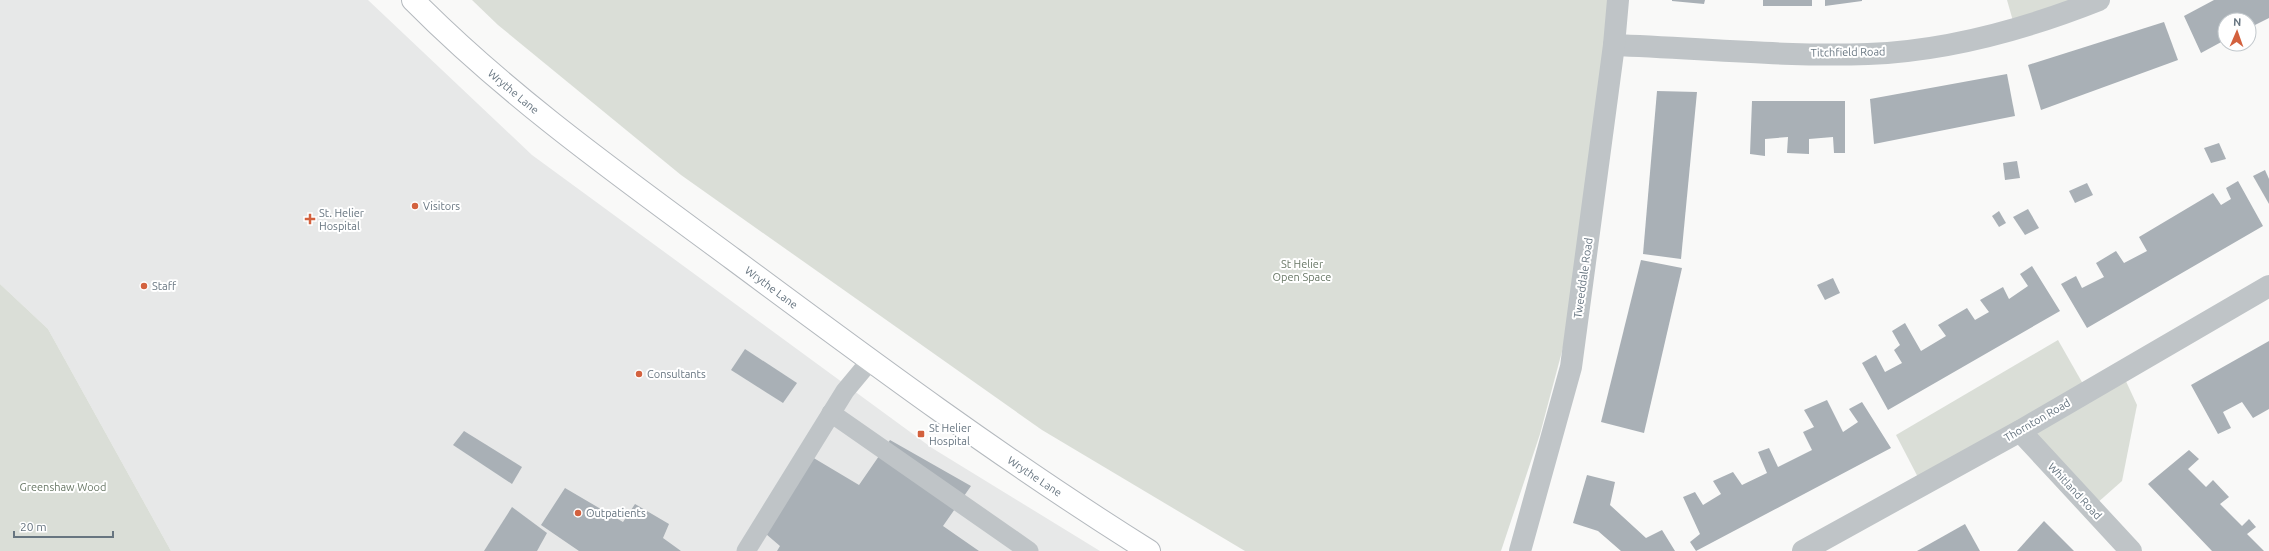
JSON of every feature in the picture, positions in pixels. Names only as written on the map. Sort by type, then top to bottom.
[{"type":"main road","name":"Wrythe Lane","points":[[413,0],[454,42],[551,124],[870,362],[1140,549]]},
{"type":"street","name":"Tweeddale Road","points":[[1520,551],[1571,367],[1614,45],[1618,0]]},
{"type":"street","name":"Titchfield Road","points":[[1614,45],[1775,53],[1869,54],[1946,45],[2049,20],[2100,0]]},
{"type":"street","name":"Thornton Road","points":[[1803,551],[2020,431],[2269,286]]},
{"type":"street","name":"Whitland Road","points":[[2020,431],[2131,551]]},
{"type":"lane","points":[[746,551],[845,391],[870,362]]},
{"type":"lane","points":[[832,413],[1029,551]]},
{"type":"shaded area","name":"St. Helier Hospital","points":[[0,0],[368,0],[532,155],[932,448],[1100,551],[171,551],[48,329],[0,284]]},
{"type":"green space","name":"St Helier Open Space","points":[[472,0],[1608,0],[1590,200],[1565,340],[1540,434],[1501,551],[1245,551],[1042,430],[681,175],[498,25]]},
{"type":"green space","points":[[2007,0],[2099,0],[2015,28]]},
{"type":"green space","name":"Greenshaw Wood","points":[[0,284],[48,329],[171,551],[0,551]]},
{"type":"green space","points":[[2058,340],[2087,391],[1922,485],[1896,435]]},
{"type":"green space","points":[[2124,377],[2137,405],[2122,481],[2096,504],[2030,431]]},
{"type":"building","points":[[1672,0],[1705,0],[1704,4]]},
{"type":"building","points":[[1763,0],[1812,0],[1812,6],[1763,6]]},
{"type":"building","points":[[1825,0],[1862,0],[1862,1],[1825,6]]},
{"type":"building","points":[[2214,0],[2269,0],[2269,18],[2257,24],[2257,12],[2217,12],[2217,44],[2201,53],[2184,16]]},
{"type":"building","points":[[2164,22],[2178,60],[2041,110],[2028,65]]},
{"type":"building","points":[[2007,74],[2015,116],[1874,144],[1870,99]]},
{"type":"building","points":[[1657,91],[1697,92],[1681,259],[1643,254]]},
{"type":"building","points":[[1752,101],[1845,101],[1845,153],[1834,153],[1833,137],[1809,139],[1809,154],[1787,153],[1788,137],[1765,139],[1765,156],[1750,154]]},
{"type":"building","points":[[2219,143],[2226,159],[2211,163],[2204,148]]},
{"type":"building","points":[[2017,161],[2020,178],[2005,180],[2003,163]]},
{"type":"building","points":[[2265,170],[2269,179],[2269,204],[2253,176]]},
{"type":"building","points":[[2238,181],[2263,226],[2087,328],[2061,284],[2076,276],[2082,288],[2104,277],[2096,263],[2116,251],[2124,263],[2147,251],[2139,237],[2213,193],[2221,205],[2231,199],[2226,188]]},
{"type":"building","points":[[2087,183],[2093,195],[2075,203],[2069,191]]},
{"type":"building","points":[[2028,209],[2039,228],[2025,235],[2013,217]]},
{"type":"building","points":[[1999,211],[2006,223],[1999,227],[1992,216]]},
{"type":"building","points":[[1641,260],[1682,268],[1644,433],[1601,422]]},
{"type":"building","points":[[2032,266],[2060,311],[1888,410],[1862,363],[1876,355],[1885,372],[1902,363],[1894,350],[1900,345],[1892,331],[1905,323],[1921,351],[1946,336],[1938,325],[1967,308],[1975,320],[1989,312],[1980,300],[2003,287],[2009,299],[2028,286],[2020,274]]},
{"type":"building","points":[[1833,278],[1840,293],[1825,300],[1817,285]]},
{"type":"building","points":[[2269,341],[2269,409],[2253,418],[2242,402],[2223,412],[2231,428],[2218,434],[2191,385]]},
{"type":"building","points":[[745,349],[797,383],[783,403],[731,370]]},
{"type":"building","points":[[1827,400],[1843,432],[1858,422],[1849,409],[1862,402],[1891,448],[1696,551],[1690,542],[1700,534],[1683,497],[1695,492],[1703,505],[1721,494],[1713,481],[1733,472],[1742,485],[1767,473],[1758,452],[1769,448],[1778,467],[1812,450],[1803,432],[1814,427],[1804,410]]},
{"type":"building","points":[[464,431],[522,467],[512,484],[453,445]]},
{"type":"building","points":[[890,440],[971,486],[943,526],[979,551],[777,551],[780,546],[766,534],[812,457],[859,485]]},
{"type":"building","points":[[2189,450],[2199,459],[2188,469],[2206,487],[2213,480],[2229,497],[2220,504],[2242,526],[2249,519],[2256,527],[2247,534],[2264,551],[2212,551],[2148,484]]},
{"type":"building","points":[[1587,475],[1615,482],[1610,505],[1646,538],[1662,530],[1675,551],[1621,551],[1598,531],[1573,523]]},
{"type":"building","name":"Outpatients","points":[[565,488],[623,522],[635,504],[669,524],[663,538],[681,551],[579,551],[541,525]]},
{"type":"building","points":[[512,507],[547,533],[537,551],[484,551]]},
{"type":"building","points":[[2044,521],[2074,551],[2017,551]]},
{"type":"building","points":[[1965,524],[1980,551],[1917,551]]},
{"type":"place","name":"Visitors","points":[[415,206]]},
{"type":"place","name":"St. Helier Hospital","points":[[310,219]]},
{"type":"place","name":"Staff","points":[[144,286]]},
{"type":"place","name":"Consultants","points":[[639,374]]},
{"type":"place","name":"St Helier Hospital","points":[[921,434]]},
{"type":"place","name":"Outpatients","points":[[578,513]]}]
